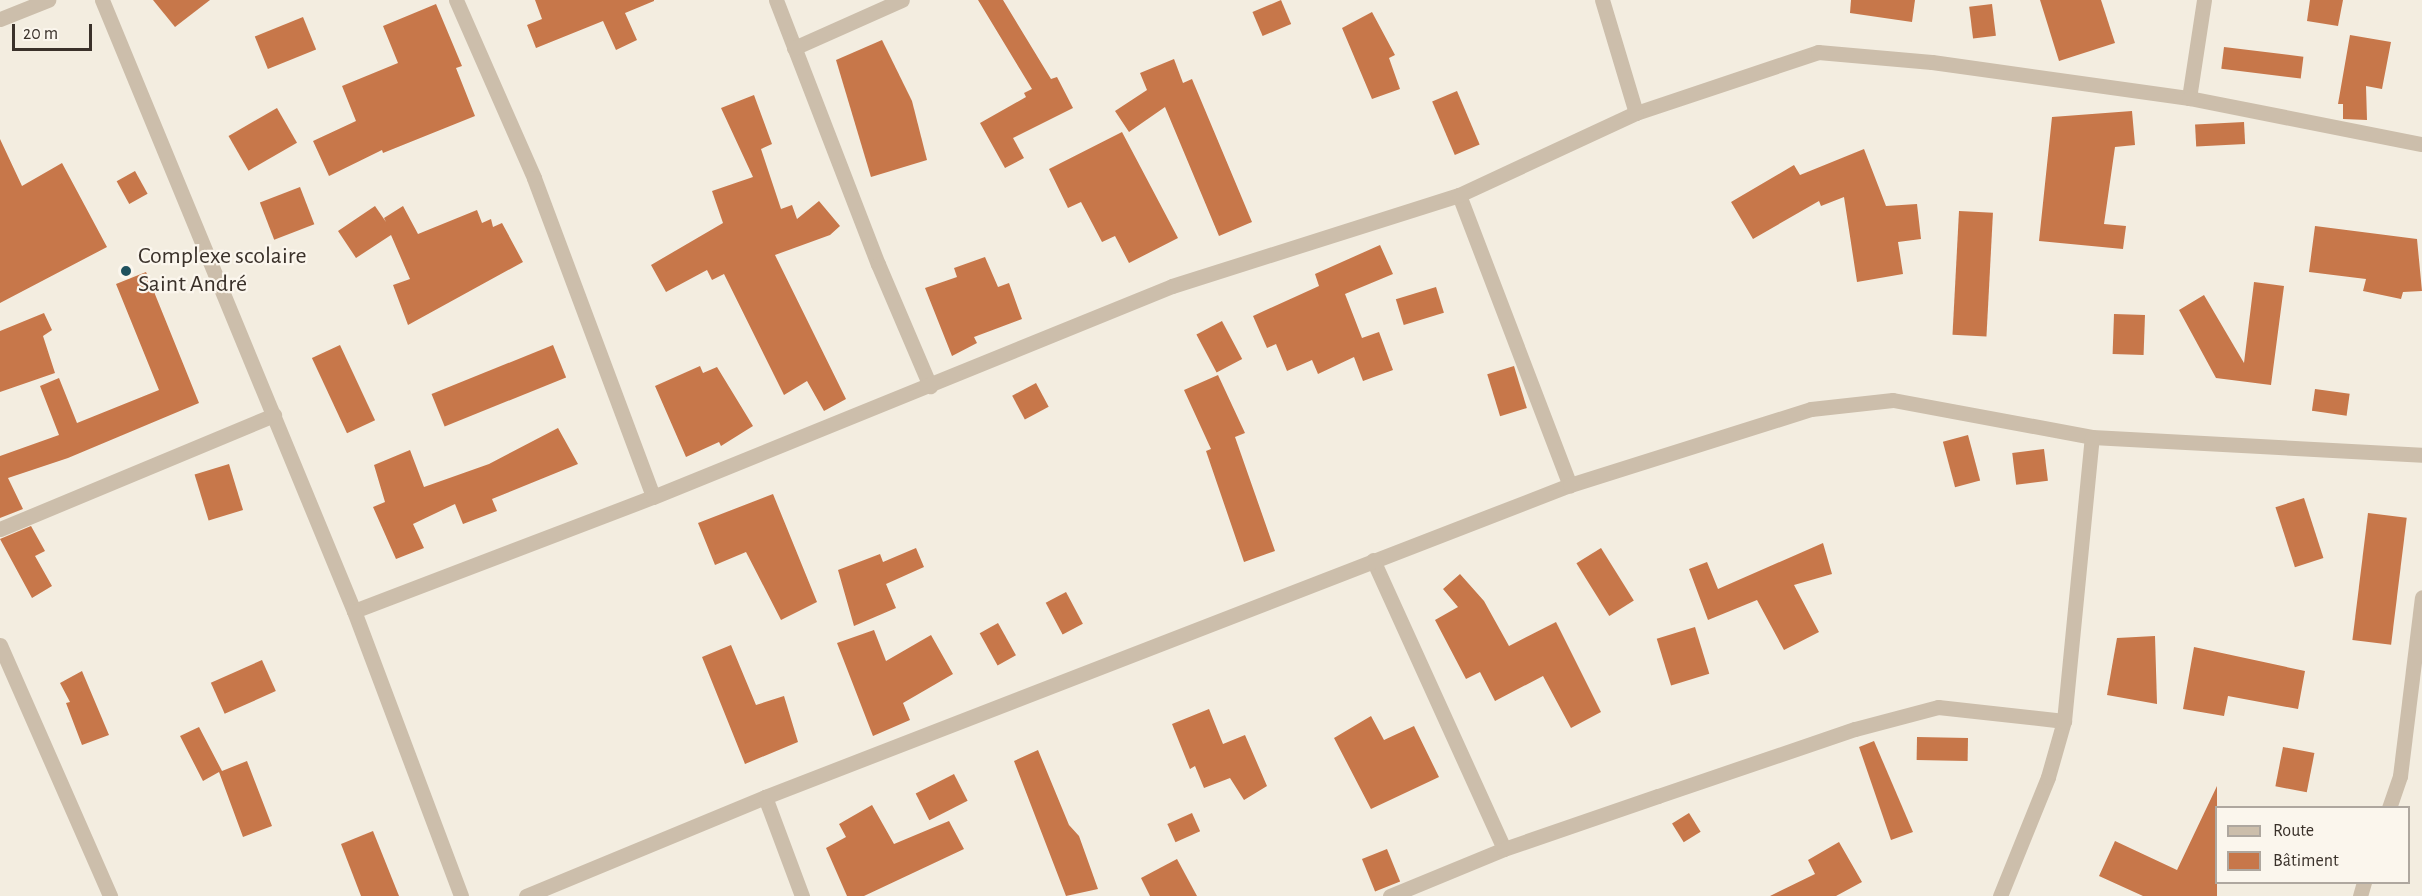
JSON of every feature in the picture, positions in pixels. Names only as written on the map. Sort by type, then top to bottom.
[{"type":"street","points":[[0,19],[48,0]]},
{"type":"street","points":[[102,0],[354,611],[461,896]]},
{"type":"street","points":[[456,0],[534,178],[652,497]]},
{"type":"street","points":[[776,0],[930,386]]},
{"type":"street","points":[[794,48],[902,0]]},
{"type":"street","points":[[1602,0],[1636,113]]},
{"type":"street","points":[[2189,98],[2204,0]]},
{"type":"street","points":[[354,611],[652,497],[1172,286],[1459,195],[1636,113],[1818,52],[1932,63],[2189,98],[2422,144]]},
{"type":"street","points":[[1459,195],[1570,485]]},
{"type":"street","points":[[526,896],[765,797],[1372,560],[1570,485],[1811,409],[1893,400],[2092,437],[2422,455]]},
{"type":"street","points":[[0,529],[274,415]]},
{"type":"street","points":[[2000,896],[2020,836],[2048,777],[2064,721],[2092,437]]},
{"type":"street","points":[[1372,560],[1504,849]]},
{"type":"street","points":[[2389,806],[2400,776],[2422,597]]},
{"type":"street","points":[[0,645],[110,896]]},
{"type":"street","points":[[1390,896],[1504,849],[1855,729],[1938,707],[2064,721]]},
{"type":"street","points":[[765,797],[802,896]]},
{"type":"building","points":[[153,0],[210,0],[175,27]]},
{"type":"building","points":[[535,0],[654,1],[625,13],[637,40],[616,50],[603,21],[536,48],[527,25],[542,19]]},
{"type":"building","points":[[978,0],[1003,0],[1051,79],[1057,77],[1073,108],[1013,138],[1024,158],[1005,168],[980,123],[1026,97],[1024,93],[1032,89]]},
{"type":"building","points":[[1281,0],[1291,24],[1263,36],[1252,12]]},
{"type":"building","points":[[1851,0],[1915,0],[1912,22],[1850,13]]},
{"type":"building","points":[[2040,0],[2101,0],[2115,43],[2059,61]]},
{"type":"building","points":[[2310,0],[2343,0],[2338,26],[2307,21]]},
{"type":"building","points":[[436,4],[462,66],[456,68],[475,116],[383,153],[382,150],[329,176],[313,141],[356,121],[342,86],[398,63],[383,26]]},
{"type":"building","points":[[1992,4],[1996,36],[1973,39],[1969,7]]},
{"type":"building","points":[[1372,12],[1395,55],[1389,58],[1400,89],[1372,99],[1342,28]]},
{"type":"building","points":[[303,17],[316,49],[268,69],[255,36]]},
{"type":"building","points":[[2350,35],[2391,42],[2382,89],[2366,86],[2367,120],[2343,119],[2343,104],[2338,104]]},
{"type":"building","points":[[882,40],[912,101],[927,160],[871,177],[836,60]]},
{"type":"building","points":[[2224,47],[2303,57],[2301,79],[2221,69]]},
{"type":"building","points":[[1174,59],[1183,83],[1192,79],[1252,222],[1219,236],[1165,107],[1129,132],[1115,111],[1147,90],[1140,73]]},
{"type":"building","points":[[1457,91],[1480,144],[1455,155],[1432,102]]},
{"type":"building","points":[[754,95],[772,144],[761,149],[781,209],[792,205],[797,219],[819,201],[840,226],[830,235],[775,255],[846,399],[824,411],[807,381],[784,395],[724,274],[712,280],[707,270],[666,292],[651,265],[723,223],[712,191],[753,177],[721,108]]},
{"type":"building","points":[[277,108],[297,143],[249,171],[229,136]]},
{"type":"building","points":[[2132,111],[2135,145],[2115,147],[2104,224],[2126,226],[2123,249],[2039,241],[2052,117]]},
{"type":"building","points":[[2244,122],[2245,144],[2196,147],[2195,125]]},
{"type":"building","points":[[1122,132],[1178,238],[1129,263],[1115,236],[1102,242],[1081,202],[1068,208],[1049,169]]},
{"type":"building","points":[[0,139],[22,186],[62,163],[107,247],[0,303]]},
{"type":"building","points":[[1864,149],[1886,206],[1917,204],[1921,239],[1898,242],[1903,274],[1857,282],[1844,197],[1821,206],[1819,201],[1753,239],[1731,202],[1794,165],[1800,175]]},
{"type":"building","points":[[135,171],[148,194],[129,204],[117,181]]},
{"type":"building","points":[[300,187],[314,224],[274,240],[260,202]]},
{"type":"building","points":[[375,206],[386,222],[384,218],[403,206],[418,234],[477,210],[482,223],[491,219],[493,227],[502,223],[523,262],[408,325],[393,285],[410,279],[391,235],[356,258],[338,231]]},
{"type":"building","points":[[1959,211],[1993,213],[1986,337],[1953,335]]},
{"type":"building","points":[[2315,226],[2417,239],[2422,291],[2403,292],[2401,299],[2363,291],[2366,279],[2309,272]]},
{"type":"building","points":[[1380,245],[1393,274],[1345,294],[1362,338],[1379,332],[1393,370],[1363,381],[1354,357],[1318,374],[1312,360],[1287,371],[1276,344],[1267,348],[1253,316],[1319,286],[1315,274]]},
{"type":"building","points":[[985,257],[998,287],[1009,283],[1022,319],[974,337],[977,343],[952,356],[925,288],[957,277],[954,268]]},
{"type":"building","points":[[146,272],[199,403],[68,458],[8,478],[23,509],[0,518],[0,456],[59,435],[40,386],[59,378],[77,423],[159,390],[116,284]]},
{"type":"building","points":[[2254,282],[2284,286],[2271,385],[2216,378],[2179,310],[2204,295],[2244,363]]},
{"type":"building","points":[[1436,287],[1444,313],[1404,325],[1396,299]]},
{"type":"building","points":[[44,313],[52,330],[43,336],[55,373],[0,392],[0,331]]},
{"type":"building","points":[[2114,314],[2145,315],[2144,355],[2113,354]]},
{"type":"building","points":[[1222,321],[1242,359],[1217,373],[1196,335]]},
{"type":"building","points":[[340,345],[375,420],[347,433],[312,358]]},
{"type":"building","points":[[553,345],[566,377],[445,427],[432,394]]},
{"type":"building","points":[[700,366],[703,373],[717,367],[753,426],[721,446],[719,442],[686,457],[655,386]]},
{"type":"building","points":[[1514,366],[1527,408],[1500,416],[1487,374]]},
{"type":"building","points":[[1218,375],[1245,433],[1235,437],[1275,551],[1244,562],[1206,451],[1211,449],[1184,390]]},
{"type":"building","points":[[1036,383],[1049,407],[1025,420],[1012,396]]},
{"type":"building","points":[[2315,389],[2350,394],[2347,416],[2312,411]]},
{"type":"building","points":[[558,428],[578,464],[492,499],[497,511],[463,524],[455,504],[413,524],[424,548],[396,559],[373,507],[385,502],[374,465],[410,450],[424,487],[489,464]]},
{"type":"building","points":[[1968,435],[1980,480],[1955,487],[1943,442]]},
{"type":"building","points":[[2044,449],[2048,481],[2016,485],[2012,453]]},
{"type":"building","points":[[229,464],[243,510],[209,520],[195,475]]},
{"type":"building","points":[[773,494],[817,602],[781,620],[746,552],[715,565],[698,523]]},
{"type":"building","points":[[2304,498],[2323,558],[2295,567],[2275,507]]},
{"type":"building","points":[[2368,513],[2407,518],[2391,645],[2352,640]]},
{"type":"building","points":[[31,526],[45,551],[35,556],[52,586],[32,598],[0,539]]},
{"type":"building","points":[[1823,543],[1832,574],[1794,585],[1819,632],[1784,650],[1757,600],[1708,620],[1689,569],[1707,562],[1718,589]]},
{"type":"building","points":[[916,548],[924,567],[886,584],[896,608],[854,626],[838,570],[880,554],[883,562]]},
{"type":"building","points":[[1601,548],[1634,601],[1609,616],[1576,563]]},
{"type":"building","points":[[1460,574],[1484,601],[1509,646],[1556,622],[1601,712],[1571,728],[1543,676],[1495,701],[1480,672],[1466,679],[1435,620],[1458,607],[1443,589]]},
{"type":"building","points":[[1066,592],[1083,624],[1063,635],[1046,603]]},
{"type":"building","points":[[998,623],[1016,655],[998,666],[980,633]]},
{"type":"building","points":[[1695,627],[1709,674],[1671,686],[1657,639]]},
{"type":"building","points":[[874,630],[886,661],[931,635],[953,674],[903,703],[910,720],[873,736],[837,643]]},
{"type":"building","points":[[2155,636],[2157,704],[2107,695],[2117,638]]},
{"type":"building","points":[[731,645],[756,705],[784,696],[798,742],[745,764],[702,657]]},
{"type":"building","points":[[2194,647],[2305,671],[2298,709],[2228,696],[2224,716],[2183,709]]},
{"type":"building","points":[[262,660],[276,691],[225,714],[211,683]]},
{"type":"building","points":[[82,671],[109,735],[82,745],[66,703],[70,702],[60,683]]},
{"type":"building","points":[[1209,709],[1223,744],[1245,735],[1267,786],[1244,800],[1230,778],[1204,788],[1195,766],[1190,769],[1172,724]]},
{"type":"building","points":[[1371,716],[1384,740],[1414,726],[1439,777],[1371,809],[1334,738]]},
{"type":"building","points":[[199,727],[222,771],[247,761],[272,826],[243,837],[219,772],[203,781],[180,736]]},
{"type":"building","points":[[1917,737],[1968,738],[1968,761],[1917,760]]},
{"type":"building","points":[[1874,741],[1913,832],[1891,840],[1859,747]]},
{"type":"building","points":[[2283,747],[2314,753],[2307,792],[2275,786]]},
{"type":"building","points":[[1038,750],[1069,825],[1079,836],[1098,889],[1066,896],[1014,761]]},
{"type":"building","points":[[954,774],[968,801],[929,820],[916,794]]},
{"type":"building","points":[[2217,786],[2215,884],[2217,884],[2217,896],[2143,896],[2099,876],[2115,841],[2177,870]]},
{"type":"building","points":[[872,805],[894,844],[949,821],[964,849],[864,896],[847,896],[826,848],[846,837],[839,824]]},
{"type":"building","points":[[1192,813],[1200,831],[1175,842],[1167,824]]},
{"type":"building","points":[[1689,813],[1701,832],[1684,842],[1672,824]]},
{"type":"building","points":[[373,831],[399,896],[361,896],[341,844]]},
{"type":"building","points":[[1839,842],[1862,882],[1836,896],[1770,896],[1815,874],[1808,860]]},
{"type":"building","points":[[1387,849],[1400,881],[1375,892],[1362,859]]},
{"type":"building","points":[[1177,859],[1197,896],[1150,896],[1141,878]]},
{"type":"place","name":"Complexe scolaire Saint André","points":[[126,271]]}]
